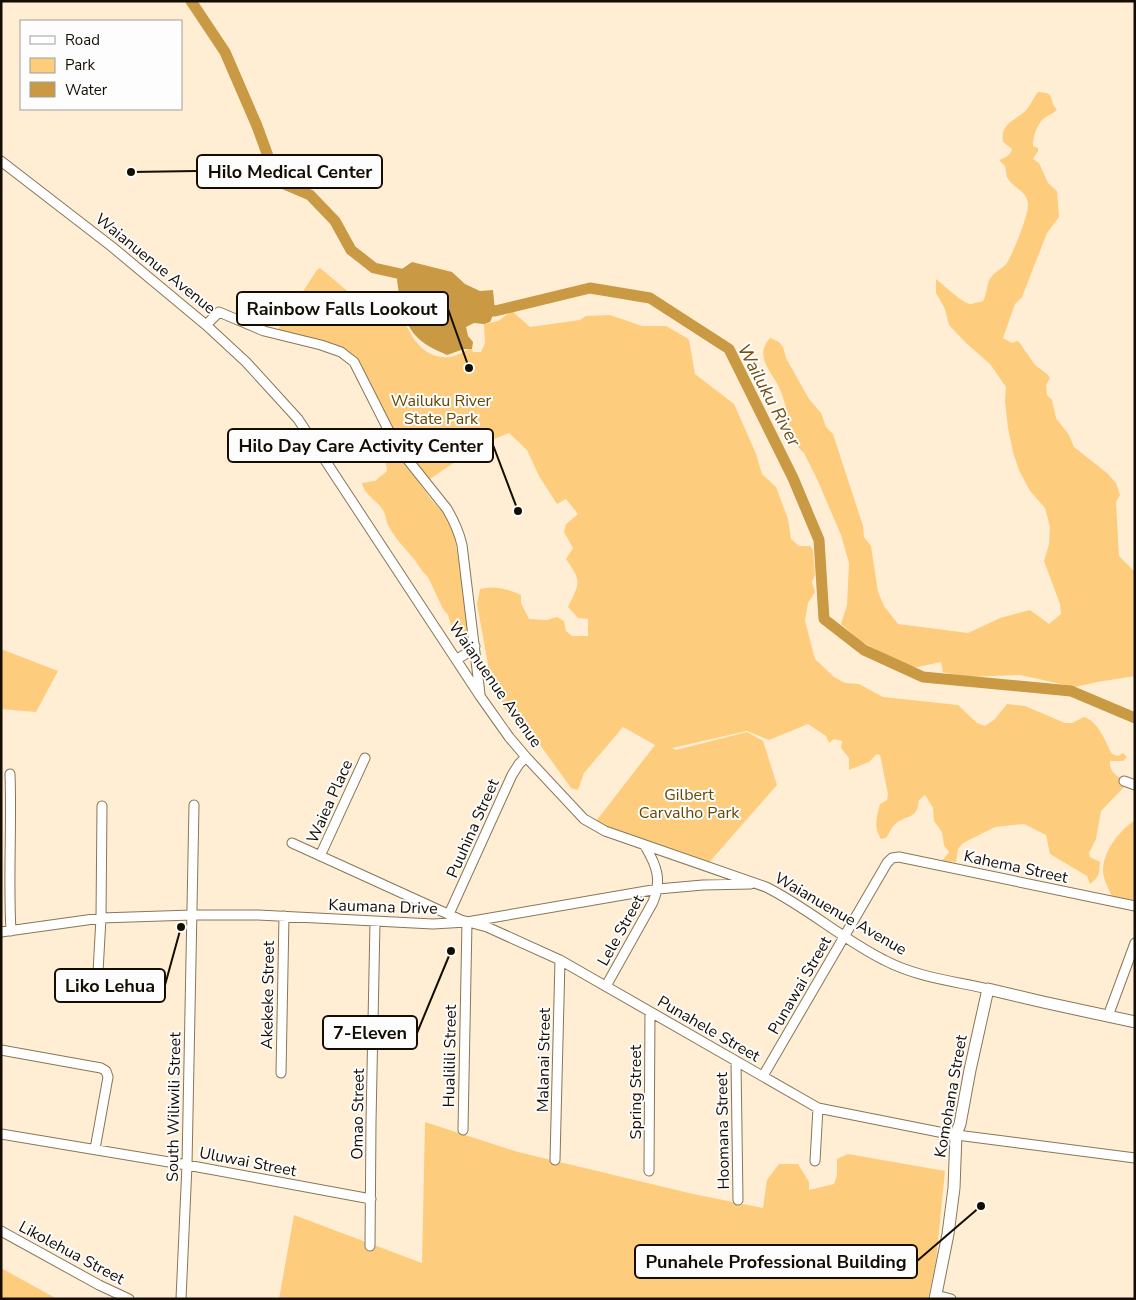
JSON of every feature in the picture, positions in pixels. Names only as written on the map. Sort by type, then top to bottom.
[{"type":"main road","name":"Waianuenue Avenue","points":[[988,988],[1135,1022]]},
{"type":"main road","name":"Komohana Street","points":[[936,1297],[945,1252],[954,1188],[956,1134],[988,988]]},
{"type":"street","name":"Waianuenue Avenue","points":[[1,161],[111,246],[206,325],[246,362],[298,419],[509,737],[584,819],[605,831],[750,880],[791,899],[876,956],[896,966],[923,975],[988,988]]},
{"type":"street","points":[[206,325],[219,312],[264,331],[341,352],[354,362],[396,445],[454,521],[462,545],[480,696]]},
{"type":"street","points":[[457,660],[475,646]]},
{"type":"street","name":"Puuhina Street","points":[[449,914],[512,775],[526,757]]},
{"type":"street","name":"Waiea Place","points":[[320,856],[365,758]]},
{"type":"street","points":[[10,774],[11,931]]},
{"type":"street","points":[[1124,781],[1135,785]]},
{"type":"street","name":"South Wiliwili Street","points":[[181,1299],[187,1164],[194,805]]},
{"type":"street","points":[[98,990],[102,806]]},
{"type":"street","name":"Punahele Street","points":[[292,843],[467,922],[487,927],[560,960],[818,1108],[956,1134],[1135,1158]]},
{"type":"street","points":[[645,846],[655,866],[658,889]]},
{"type":"street","name":"Kahema Street","points":[[892,858],[899,856],[1135,906]]},
{"type":"street","name":"Punawai Street","points":[[763,1076],[888,861],[892,858]]},
{"type":"street","name":"Kaumana Drive","points":[[1,932],[101,918],[192,915],[284,916],[433,924],[467,922],[658,889],[744,883],[761,885]]},
{"type":"street","name":"Lele Street","points":[[606,986],[653,902],[658,889]]},
{"type":"street","name":"Akekeke Street","points":[[281,1073],[284,916]]},
{"type":"street","points":[[496,918],[495,922],[498,928],[510,937]]},
{"type":"street","name":"Omao Street","points":[[370,1246],[375,922]]},
{"type":"street","name":"Hualilili Street","points":[[463,1130],[467,922]]},
{"type":"street","points":[[1108,1016],[1135,943]]},
{"type":"street","name":"Malanai Street","points":[[555,1160],[560,960]]},
{"type":"street","name":"Spring Street","points":[[649,1171],[650,1012]]},
{"type":"street","points":[[1,1050],[101,1068],[106,1071],[108,1077],[95,1149]]},
{"type":"street","name":"Hoomana Street","points":[[736,1062],[738,1200]]},
{"type":"street","points":[[815,1161],[818,1108]]},
{"type":"street","name":"Uluwai Street","points":[[1,1134],[187,1164],[371,1199]]},
{"type":"street","name":"Likolehua Street","points":[[1,1231],[99,1285],[130,1299]]},
{"type":"street","points":[[936,1297],[951,1299]]},
{"type":"green space","points":[[1038,92],[1050,95],[1057,110],[1043,119],[1037,128],[1033,146],[1038,148],[1038,151],[1033,159],[1039,163],[1048,183],[1057,191],[1059,217],[1047,233],[1022,297],[1015,304],[1003,338],[1012,343],[1019,342],[1035,365],[1047,374],[1050,378],[1046,385],[1047,395],[1052,400],[1056,418],[1069,435],[1074,447],[1107,473],[1116,483],[1120,495],[1116,502],[1119,556],[1135,572],[1135,676],[1075,687],[1020,675],[963,677],[943,672],[941,662],[913,668],[861,641],[841,624],[847,605],[849,563],[841,535],[804,453],[790,439],[789,421],[785,404],[778,385],[766,366],[763,352],[770,338],[779,342],[809,399],[821,413],[826,427],[833,434],[863,526],[864,537],[871,546],[878,592],[884,606],[898,624],[968,633],[1000,618],[1030,610],[1049,624],[1061,614],[1060,604],[1044,561],[1049,544],[1050,527],[1045,508],[1030,491],[1019,470],[1013,452],[1005,401],[1006,387],[990,364],[949,325],[945,309],[936,293],[936,279],[968,303],[983,301],[990,278],[1010,258],[1017,243],[1028,204],[1025,195],[1009,181],[1005,166],[999,160],[1007,156],[1012,149],[1003,142],[1003,135],[1007,125],[1027,109]]},
{"type":"green space","points":[[320,268],[364,305],[383,307],[397,313],[416,342],[426,351],[437,356],[450,357],[471,348],[473,352],[481,352],[485,343],[484,324],[498,321],[512,311],[530,327],[580,320],[586,316],[610,315],[642,326],[666,326],[687,338],[689,340],[695,374],[734,404],[756,454],[762,474],[776,487],[788,519],[791,539],[799,546],[810,546],[813,550],[815,575],[812,582],[815,592],[808,603],[805,621],[815,659],[834,677],[845,683],[859,684],[883,697],[958,705],[977,723],[985,726],[995,719],[1007,704],[1025,706],[1065,723],[1072,723],[1084,717],[1098,727],[1112,754],[1118,756],[1123,753],[1127,757],[1123,761],[1110,761],[1114,773],[1125,780],[1127,784],[1101,811],[1096,839],[1089,853],[1090,857],[1100,862],[1096,879],[1090,884],[1087,876],[1050,854],[1046,835],[1024,824],[995,827],[963,843],[958,849],[956,862],[942,861],[949,852],[944,845],[942,832],[934,821],[933,808],[925,795],[919,800],[914,814],[895,824],[886,838],[881,839],[876,826],[877,817],[880,804],[887,800],[888,794],[880,755],[877,754],[869,762],[849,770],[849,758],[841,748],[842,741],[834,739],[829,743],[826,736],[808,724],[769,740],[747,731],[672,748],[676,750],[747,732],[763,741],[777,785],[706,866],[593,825],[655,745],[623,727],[584,773],[578,790],[571,788],[525,724],[503,708],[501,695],[491,681],[477,604],[480,589],[490,587],[506,589],[521,595],[521,603],[529,619],[547,620],[557,617],[564,621],[566,631],[572,636],[588,636],[588,619],[578,618],[568,607],[578,582],[575,573],[566,559],[573,548],[564,532],[566,524],[578,514],[566,499],[557,504],[539,476],[527,450],[509,433],[480,445],[427,481],[399,443],[347,351],[328,342],[277,331]]},
{"type":"green space","points":[[382,428],[397,455],[448,518],[453,530],[463,584],[469,635],[464,636],[451,625],[448,615],[443,609],[428,577],[394,535],[383,510],[363,487],[362,483],[375,481],[387,471],[379,438]]},
{"type":"green space","points":[[1,649],[58,671],[36,712],[1,709]]},
{"type":"green space","points":[[1135,820],[1135,905],[1112,897],[1103,871],[1106,856],[1113,842]]},
{"type":"green space","points":[[425,1122],[518,1152],[693,1194],[763,1208],[767,1180],[779,1164],[798,1164],[809,1182],[809,1190],[834,1184],[837,1175],[837,1159],[848,1154],[945,1171],[936,1261],[928,1299],[279,1299],[294,1215],[422,1263]]},
{"type":"green space","points":[[1,1268],[57,1299],[1,1299]]},
{"type":"water","points":[[412,262],[452,272],[465,284],[480,291],[493,290],[495,311],[490,322],[484,324],[474,323],[466,327],[468,336],[473,342],[472,349],[464,349],[447,355],[430,347],[416,336],[408,324],[402,309],[397,279],[402,269]]},
{"type":"waterway","name":"Wailuku River","points":[[191,1],[225,52],[257,126],[277,181],[310,195],[335,221],[351,250],[374,268],[401,274],[413,281]]},
{"type":"waterway","name":"Wailuku River","points":[[481,308],[495,311],[590,288],[650,298],[729,349],[793,478],[819,540],[824,619],[864,650],[923,677],[1071,691],[1135,718]]},
{"type":"place","name":"Hilo Medical Center","points":[[131,172]]},
{"type":"place","name":"Rainbow Falls Lookout","points":[[469,368]]},
{"type":"place","name":"Hilo Day Care Activity Center","points":[[518,511]]},
{"type":"place","name":"Liko Lehua","points":[[181,927]]},
{"type":"place","name":"7-Eleven","points":[[451,951]]},
{"type":"place","name":"Punahele Professional Building","points":[[981,1206]]},
{"type":"park label","name":"Wailuku River State Park","points":[[441,409]]},
{"type":"park label","name":"Gilbert Carvalho Park","points":[[689,803]]}]
